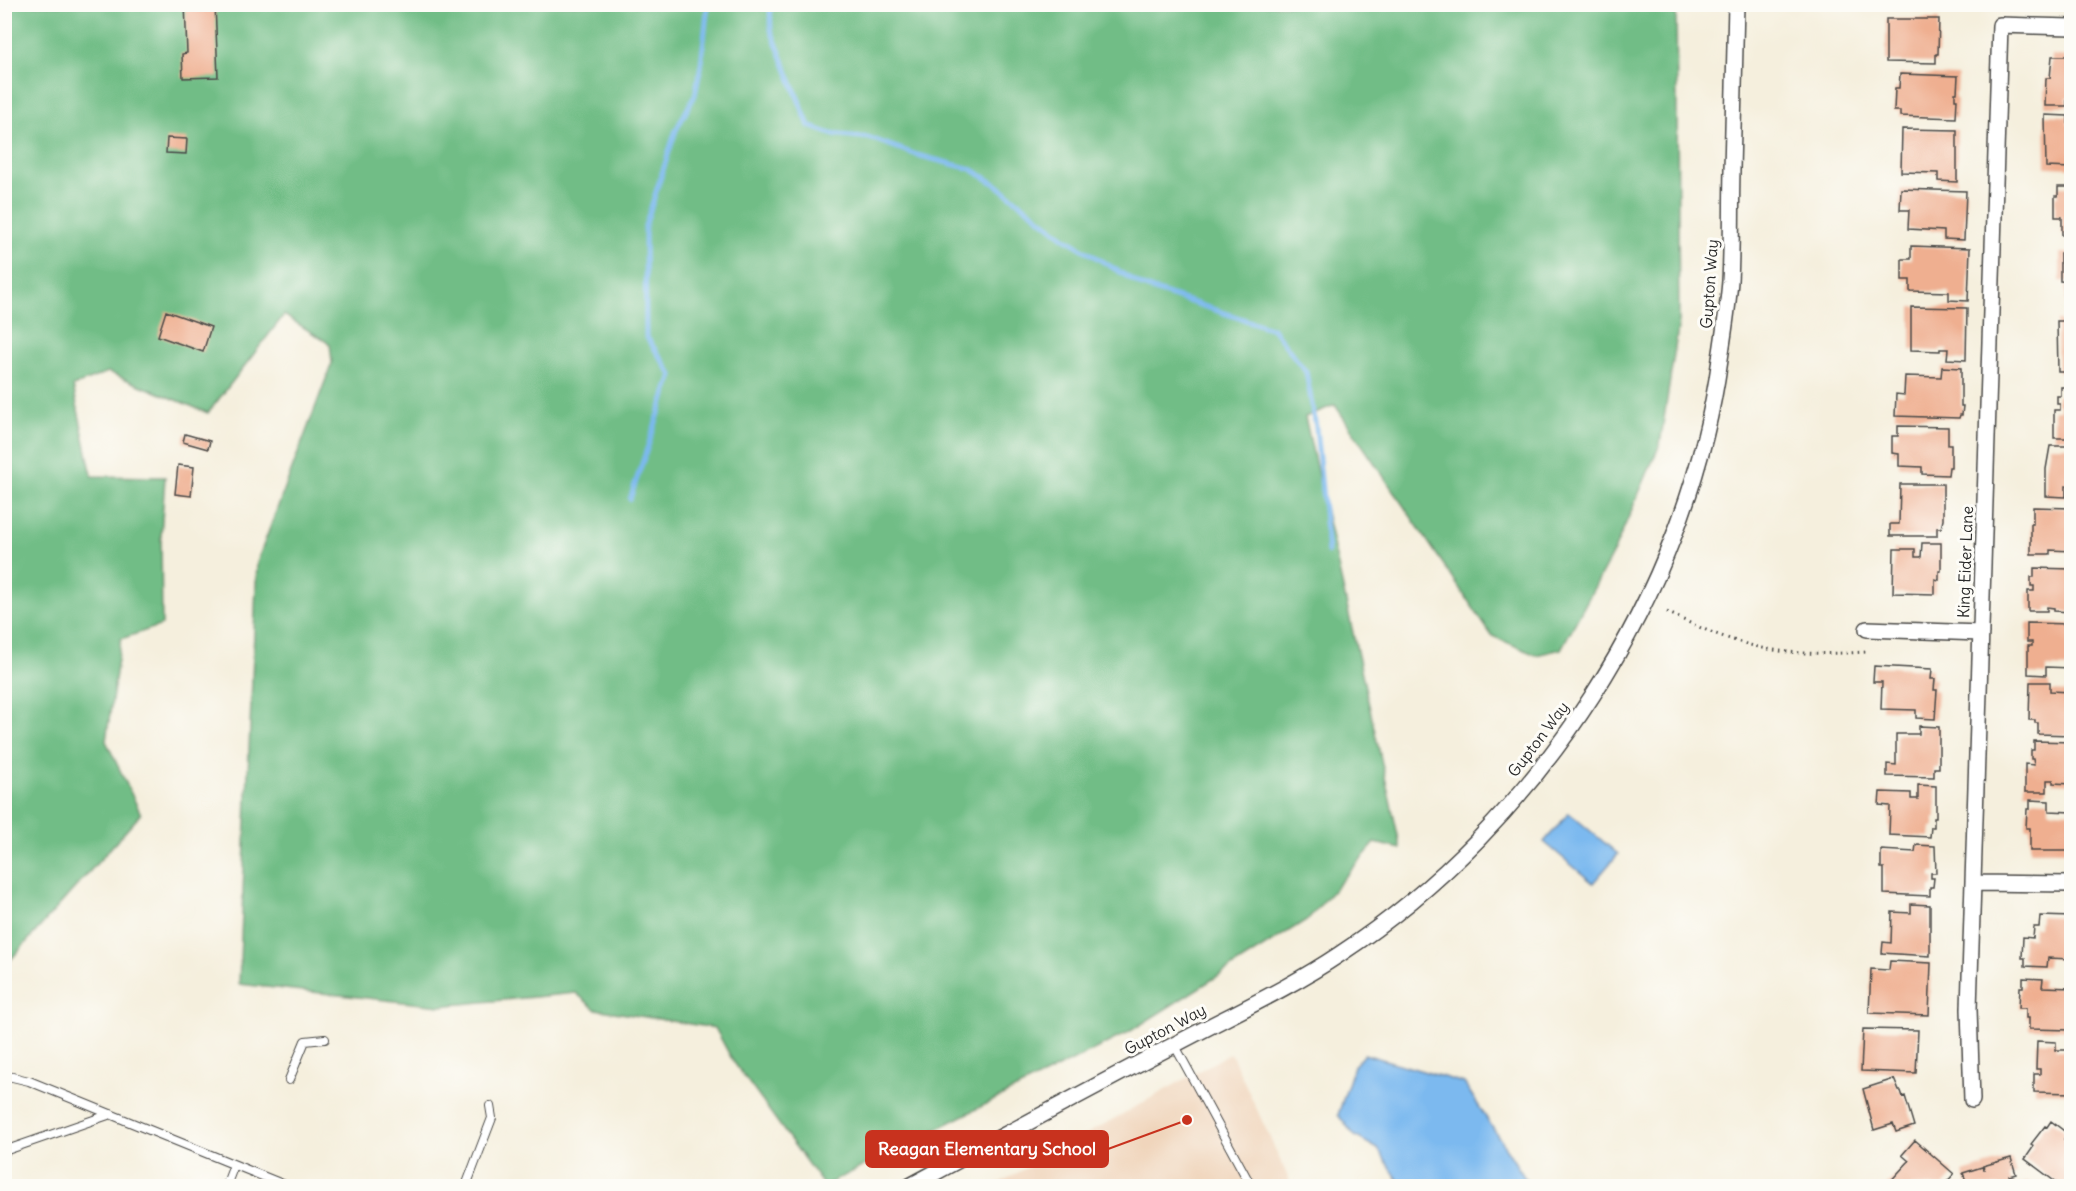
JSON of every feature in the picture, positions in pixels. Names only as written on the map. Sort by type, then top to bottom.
[{"type":"street","name":"Gupton Way","points":[[910,1186],[1174,1044],[1267,997],[1340,954],[1399,911],[1502,815],[1583,711],[1624,644],[1659,572],[1684,506],[1705,439],[1720,363],[1730,284],[1736,4]]},
{"type":"street","name":"King Eider Lane","points":[[1972,1100],[1969,1009],[2000,25],[2072,27]]},
{"type":"street","points":[[1867,629],[1981,633]]},
{"type":"street","points":[[1973,883],[2072,884]]},
{"type":"lane","points":[[289,1080],[305,1041],[325,1039]]},
{"type":"lane","points":[[1174,1044],[1251,1186]]},
{"type":"lane","points":[[4,1075],[29,1081],[287,1186]]},
{"type":"lane","points":[[466,1186],[492,1118],[490,1106]]},
{"type":"lane","points":[[4,1151],[111,1114]]},
{"type":"lane","points":[[226,1186],[234,1165]]},
{"type":"path","points":[[1667,612],[1703,630],[1750,645],[1804,653],[1867,652]]},
{"type":"shaded area","points":[[1231,1053],[1292,1186],[994,1186]]},
{"type":"green space","points":[[5,5],[1676,5],[1679,322],[1660,444],[1614,551],[1561,649],[1536,655],[1492,636],[1335,405],[1305,417],[1401,849],[1375,843],[1308,919],[1129,1032],[824,1186],[733,1061],[715,1028],[595,1009],[576,993],[440,1006],[239,984],[257,562],[332,363],[330,344],[284,315],[208,413],[108,372],[73,386],[92,476],[165,477],[161,536],[162,625],[121,639],[106,741],[141,814],[5,966]]},
{"type":"water","points":[[1569,813],[1618,854],[1593,883],[1544,842]]},
{"type":"water","points":[[1364,1054],[1464,1083],[1530,1186],[1402,1186],[1378,1149],[1355,1136],[1338,1115],[1354,1066]]},
{"type":"building","points":[[185,4],[215,4],[218,77],[183,78],[182,54],[187,53]]},
{"type":"building","points":[[1886,19],[1939,19],[1936,63],[1886,62]]},
{"type":"building","points":[[2052,56],[2072,56],[2072,97],[2067,97],[2067,106],[2045,106],[2046,78],[2050,78]]},
{"type":"building","points":[[1900,74],[1958,76],[1957,93],[1955,93],[1956,118],[1900,116],[1900,111],[1894,111],[1895,88],[1899,88]]},
{"type":"building","points":[[2045,115],[2068,116],[2068,124],[2072,124],[2072,168],[2046,167]]},
{"type":"building","points":[[1902,129],[1957,130],[1957,182],[1938,181],[1938,173],[1901,172]]},
{"type":"building","points":[[167,138],[187,139],[186,154],[166,153]]},
{"type":"building","points":[[2058,187],[2072,187],[2072,235],[2062,235],[2062,217],[2055,217],[2055,196],[2058,196]]},
{"type":"building","points":[[1901,189],[1966,191],[1964,240],[1944,239],[1944,231],[1908,229],[1909,210],[1900,210]]},
{"type":"building","points":[[1911,246],[1970,248],[1968,301],[1949,300],[1949,292],[1910,291],[1910,280],[1902,280],[1902,259],[1911,259]]},
{"type":"building","points":[[2060,253],[2072,253],[2072,282],[2060,281]]},
{"type":"building","points":[[2066,287],[2072,287],[2072,304],[2066,304]]},
{"type":"building","points":[[1911,307],[1967,308],[1966,360],[1947,359],[1948,349],[1911,350]]},
{"type":"building","points":[[166,311],[211,327],[203,352],[158,336]]},
{"type":"building","points":[[2057,321],[2072,321],[2072,372],[2058,372]]},
{"type":"building","points":[[1942,367],[1961,368],[1962,415],[1959,418],[1895,416],[1896,394],[1904,395],[1905,376],[1941,377]]},
{"type":"building","points":[[2061,387],[2072,387],[2072,438],[2054,438],[2054,410],[2060,410],[2057,396],[2061,396]]},
{"type":"building","points":[[1898,426],[1948,427],[1951,467],[1949,467],[1948,475],[1922,474],[1922,467],[1899,466],[1899,454],[1892,453],[1892,436],[1898,436]]},
{"type":"building","points":[[185,434],[210,441],[208,449],[183,442]]},
{"type":"building","points":[[2050,446],[2072,446],[2072,486],[2066,486],[2066,497],[2046,496],[2046,469]]},
{"type":"building","points":[[178,465],[194,467],[191,496],[175,494]]},
{"type":"building","points":[[1900,484],[1943,484],[1943,520],[1941,528],[1937,528],[1937,536],[1890,536],[1890,524],[1899,524]]},
{"type":"building","points":[[2033,507],[2072,508],[2072,551],[2050,550],[2050,554],[2031,554]]},
{"type":"building","points":[[1922,543],[1941,543],[1941,571],[1939,571],[1939,580],[1935,579],[1935,594],[1893,593],[1894,549],[1915,549],[1915,557],[1921,557]]},
{"type":"building","points":[[2034,568],[2072,569],[2072,612],[2054,611],[2054,608],[2047,607],[2047,611],[2028,611],[2028,591],[2034,591],[2034,586],[2031,586],[2031,577],[2034,577]]},
{"type":"building","points":[[2027,623],[2072,624],[2072,668],[2046,667],[2046,675],[2028,674],[2028,646],[2032,646],[2032,642],[2027,642]]},
{"type":"building","points":[[1874,666],[1932,669],[1931,679],[1935,679],[1934,690],[1937,690],[1935,719],[1916,718],[1916,710],[1881,709],[1882,682],[1873,682]]},
{"type":"building","points":[[2030,682],[2050,682],[2050,691],[2072,692],[2072,735],[2038,734],[2038,723],[2035,723],[2035,720],[2029,720]]},
{"type":"building","points":[[1919,726],[1939,727],[1939,768],[1934,768],[1934,777],[1887,776],[1887,764],[1896,765],[1896,734],[1919,734]]},
{"type":"building","points":[[2034,741],[2072,742],[2072,784],[2053,783],[2053,780],[2047,780],[2047,792],[2025,792],[2025,764],[2034,765],[2031,750],[2034,750]]},
{"type":"building","points":[[1918,785],[1936,786],[1936,818],[1934,818],[1934,827],[1931,827],[1930,837],[1889,835],[1890,806],[1879,805],[1880,792],[1911,793],[1911,799],[1918,799]]},
{"type":"building","points":[[2030,800],[2049,801],[2049,811],[2072,812],[2072,851],[2030,851],[2030,828],[2026,828]]},
{"type":"building","points":[[1916,845],[1935,846],[1936,873],[1931,873],[1931,878],[1934,878],[1933,887],[1930,887],[1930,896],[1884,894],[1881,850],[1915,852]]},
{"type":"building","points":[[1911,904],[1930,905],[1930,956],[1882,953],[1883,942],[1891,943],[1892,912],[1911,913]]},
{"type":"building","points":[[2040,916],[2072,917],[2071,959],[2048,958],[2047,967],[2025,966],[2025,958],[2022,958],[2023,937],[2033,938],[2034,927],[2039,927]]},
{"type":"building","points":[[1890,961],[1931,963],[1929,1015],[1869,1013],[1871,969],[1889,970]]},
{"type":"building","points":[[2023,978],[2043,979],[2042,987],[2072,988],[2072,1030],[2029,1029],[2026,1008],[2019,1008]]},
{"type":"building","points":[[1863,1029],[1918,1030],[1916,1073],[1861,1071]]},
{"type":"building","points":[[2037,1041],[2056,1042],[2056,1050],[2072,1050],[2072,1093],[2034,1092],[2034,1074],[2040,1074],[2040,1069],[2036,1069]]},
{"type":"building","points":[[1894,1079],[1899,1091],[1903,1097],[1905,1096],[1914,1126],[1896,1132],[1893,1124],[1874,1130],[1863,1089]]},
{"type":"building","points":[[2051,1121],[2068,1134],[2064,1139],[2072,1144],[2072,1186],[2061,1186],[2025,1159],[2034,1146],[2031,1144]]},
{"type":"building","points":[[1915,1140],[1954,1174],[1943,1186],[1886,1186],[1909,1161],[1902,1155]]},
{"type":"building","points":[[2011,1158],[2016,1174],[2009,1176],[2013,1186],[1968,1186],[1963,1173],[1982,1167],[1984,1169],[1983,1166]]},
{"type":"building","points":[[2028,1182],[2029,1186],[2015,1186]]},
{"type":"waterway","points":[[630,499],[672,375],[646,336],[645,226],[676,130],[695,95],[708,4]]},
{"type":"waterway","points":[[770,4],[771,30],[809,126],[831,134],[870,138],[917,155],[971,169],[997,185],[1065,238],[1142,286],[1273,329],[1306,372],[1316,427],[1328,552]]},
{"type":"place","name":"Reagan Elementary School","points":[[1187,1120]]}]
